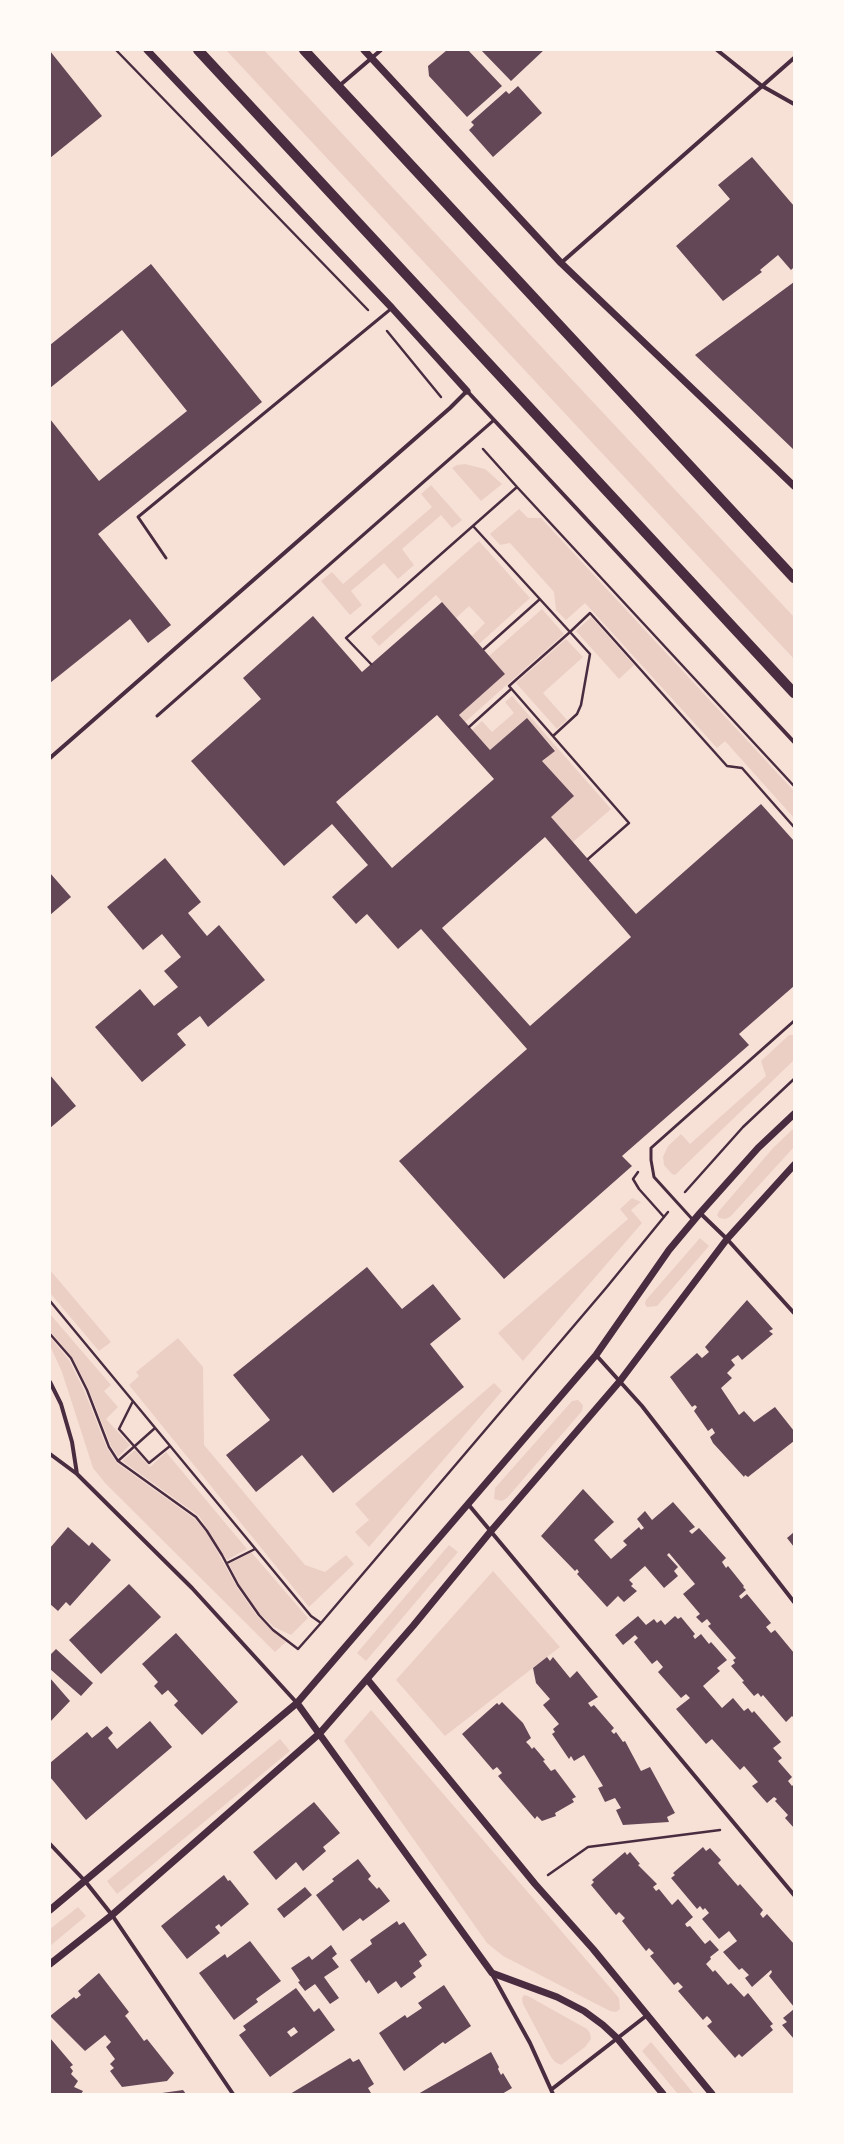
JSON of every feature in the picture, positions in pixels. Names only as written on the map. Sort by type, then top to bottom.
[{"type":"main road","points":[[198,50],[794,693]]},
{"type":"main road","points":[[304,50],[794,578]]},
{"type":"street","points":[[148,50],[392,308],[467,391],[794,742]]},
{"type":"street","points":[[364,50],[561,263],[794,486]]},
{"type":"street","points":[[339,86],[381,50]]},
{"type":"street","points":[[717,50],[762,86],[794,104]]},
{"type":"street","points":[[561,263],[794,58]]},
{"type":"street","points":[[50,758],[450,408],[467,391]]},
{"type":"street","points":[[50,1910],[297,1703],[339,1656],[596,1355],[669,1250],[700,1213],[758,1148],[794,1114]]},
{"type":"street","points":[[50,1964],[112,1915],[320,1733],[620,1380],[727,1239],[794,1165]]},
{"type":"street","points":[[700,1213],[727,1239],[794,1313]]},
{"type":"street","points":[[596,1355],[642,1406],[794,1602]]},
{"type":"street","points":[[50,1382],[61,1404],[72,1442],[77,1474]]},
{"type":"street","points":[[50,1454],[77,1474],[192,1588],[297,1703],[492,1973],[530,2043],[553,2092],[617,2038],[646,2016]]},
{"type":"street","points":[[468,1504],[794,1895]]},
{"type":"street","points":[[367,1679],[535,1884],[593,1949],[646,2016],[712,2094]]},
{"type":"street","points":[[50,1844],[85,1881],[112,1915],[233,2094]]},
{"type":"street","points":[[492,1973],[557,1997],[584,2011],[617,2038],[663,2094]]},
{"type":"lane","points":[[166,558],[138,517],[392,308]]},
{"type":"lane","points":[[157,716],[494,420]]},
{"type":"lane","points":[[694,1221],[654,1177],[651,1160],[651,1148],[794,1021]]},
{"type":"path","points":[[116,50],[378,321],[450,408]]},
{"type":"path","points":[[474,438],[517,487],[794,786]]},
{"type":"path","points":[[371,664],[346,638],[517,487]]},
{"type":"path","points":[[473,526],[590,654],[590,661],[577,714],[553,736]]},
{"type":"path","points":[[484,649],[540,599]]},
{"type":"path","points":[[588,859],[629,823],[509,686],[590,613],[727,766],[742,768],[794,827]]},
{"type":"path","points":[[469,726],[511,689]]},
{"type":"path","points":[[50,1334],[71,1358],[87,1390],[109,1447],[118,1461],[196,1517],[207,1531],[227,1563],[238,1585],[259,1615],[273,1630],[298,1649],[606,1288],[676,1202],[743,1127],[794,1079]]},
{"type":"path","points":[[50,1301],[310,1616],[321,1623]]},
{"type":"path","points":[[133,1401],[119,1429],[149,1463],[170,1446]]},
{"type":"path","points":[[118,1461],[155,1428]]},
{"type":"path","points":[[227,1563],[254,1549]]},
{"type":"path","points":[[535,1884],[588,1847],[738,1827]]},
{"type":"shaded area","points":[[226,50],[264,50],[794,617],[794,659]]},
{"type":"shaded area","points":[[465,464],[485,469],[502,484],[481,501],[452,468],[457,465]]},
{"type":"shaded area","points":[[431,485],[462,520],[452,528],[441,515],[402,549],[414,565],[398,579],[384,563],[351,591],[362,605],[350,615],[321,581],[332,572],[343,584],[432,507],[421,494]]},
{"type":"shaded area","points":[[519,509],[528,518],[541,518],[794,791],[794,818],[725,741],[717,748],[585,603],[566,620],[556,610],[554,592],[510,543],[500,545],[490,534]]},
{"type":"shaded area","points":[[479,541],[530,598],[479,644],[472,636],[485,623],[469,606],[456,618],[436,595],[379,646],[371,637]]},
{"type":"shaded area","points":[[542,609],[564,634],[465,722],[459,715],[505,674],[489,656]]},
{"type":"shaded area","points":[[591,617],[634,665],[619,679],[576,631]]},
{"type":"shaded area","points":[[566,639],[583,657],[543,693],[567,720],[557,729],[516,683]]},
{"type":"shaded area","points":[[512,696],[611,809],[573,842],[551,817],[573,796],[542,761],[555,750],[527,719],[490,750],[472,730],[482,721],[492,732],[514,713],[505,702]]},
{"type":"shaded area","points":[[789,1035],[794,1035],[794,1060],[675,1175],[672,1174],[664,1165],[663,1157],[668,1146],[681,1134],[690,1144],[766,1076],[761,1061]]},
{"type":"shaded area","points":[[794,1128],[794,1147],[730,1217],[725,1219],[719,1218],[717,1215],[719,1211],[773,1148]]},
{"type":"shaded area","points":[[632,1198],[641,1202],[631,1210],[642,1223],[523,1361],[498,1333],[628,1219],[620,1209]]},
{"type":"shaded area","points":[[700,1238],[709,1246],[657,1306],[647,1307],[645,1304],[646,1300]]},
{"type":"shaded area","points":[[50,1270],[111,1342],[99,1351],[50,1293]]},
{"type":"shaded area","points":[[50,1314],[111,1385],[104,1391],[118,1407],[106,1419],[130,1445],[118,1457],[111,1446],[89,1390],[72,1357],[50,1331]]},
{"type":"shaded area","points":[[50,1337],[69,1360],[84,1390],[107,1448],[117,1463],[195,1519],[207,1533],[237,1587],[257,1616],[286,1642],[275,1652],[105,1483],[93,1468],[62,1372],[50,1346]]},
{"type":"shaded area","points":[[178,1338],[203,1367],[204,1445],[305,1565],[325,1572],[346,1555],[354,1564],[309,1607],[129,1385],[139,1376],[136,1372]]},
{"type":"shaded area","points":[[494,1383],[502,1391],[369,1547],[355,1532],[369,1520],[355,1504]]},
{"type":"shaded area","points":[[578,1400],[583,1405],[582,1411],[507,1498],[502,1501],[494,1499],[495,1488],[572,1401]]},
{"type":"shaded area","points":[[135,1450],[150,1467],[166,1452],[247,1549],[227,1560],[199,1516],[122,1461]]},
{"type":"shaded area","points":[[449,1545],[458,1552],[366,1661],[357,1653]]},
{"type":"shaded area","points":[[251,1552],[308,1618],[291,1635],[274,1627],[259,1613],[239,1584],[229,1564]]},
{"type":"shaded area","points":[[493,1571],[560,1647],[445,1736],[396,1680]]},
{"type":"shaded area","points":[[371,1710],[619,1998],[620,2009],[616,2012],[610,2011],[503,1956],[487,1943],[344,1741]]},
{"type":"shaded area","points":[[280,1739],[290,1751],[117,1894],[107,1881]]},
{"type":"shaded area","points":[[78,1907],[86,1916],[50,1946],[50,1929]]},
{"type":"shaded area","points":[[524,1995],[587,2029],[590,2033],[591,2039],[585,2047],[561,2065],[555,2062],[523,2004],[522,1998]]},
{"type":"shaded area","points":[[651,2042],[694,2094],[678,2094],[642,2051]]},
{"type":"building","points":[[447,50],[468,50],[502,86],[467,117],[429,76],[428,66]]},
{"type":"building","points":[[481,50],[544,50],[511,81]]},
{"type":"building","points":[[50,51],[102,116],[50,158]]},
{"type":"building","points":[[518,86],[542,113],[493,157],[469,130],[474,125],[471,122],[506,91],[509,94]]},
{"type":"building","points":[[752,157],[794,206],[794,267],[791,270],[778,255],[760,270],[762,272],[723,301],[676,246],[730,199],[718,185]]},
{"type":"building","points":[[151,264],[262,402],[98,534],[171,625],[148,643],[130,619],[50,683],[50,419],[99,481],[187,411],[122,330],[50,388],[50,345]]},
{"type":"building","points":[[794,282],[794,450],[695,355]]},
{"type":"building","points":[[442,602],[505,674],[459,715],[490,750],[527,718],[555,751],[542,761],[574,796],[551,817],[636,914],[761,804],[794,841],[794,986],[739,1034],[749,1045],[622,1156],[632,1166],[504,1279],[399,1161],[527,1049],[421,929],[398,949],[367,914],[356,924],[332,897],[368,865],[332,824],[284,866],[191,761],[261,699],[243,678],[313,616],[362,672]],"holes":[[[437,715],[494,779],[392,868],[336,802]],[[545,837],[631,937],[530,1026],[442,928]]]},
{"type":"building","points":[[165,858],[201,902],[188,913],[207,936],[219,925],[265,980],[208,1027],[200,1016],[177,1034],[186,1045],[142,1082],[95,1027],[140,989],[154,1006],[178,987],[164,971],[181,957],[162,934],[143,950],[107,907]]},
{"type":"building","points":[[50,873],[71,897],[50,915]]},
{"type":"building","points":[[50,1075],[76,1106],[50,1128]]},
{"type":"building","points":[[367,1267],[402,1309],[433,1284],[461,1319],[430,1344],[464,1387],[333,1493],[302,1455],[256,1492],[226,1455],[270,1420],[233,1375]]},
{"type":"building","points":[[747,1300],[773,1329],[769,1331],[773,1334],[742,1360],[738,1355],[731,1360],[735,1365],[727,1373],[732,1378],[721,1388],[739,1415],[744,1411],[754,1422],[775,1407],[794,1431],[794,1441],[748,1477],[745,1475],[744,1477],[713,1443],[710,1437],[715,1433],[712,1428],[708,1431],[694,1411],[697,1407],[695,1405],[692,1407],[670,1377],[697,1353],[702,1358],[709,1352],[705,1347]]},
{"type":"building","points":[[583,1489],[614,1522],[594,1540],[611,1559],[627,1545],[623,1541],[639,1527],[641,1530],[644,1528],[637,1519],[645,1511],[652,1520],[673,1502],[695,1527],[689,1531],[692,1534],[699,1528],[726,1558],[722,1562],[726,1568],[728,1566],[744,1586],[743,1587],[746,1590],[739,1596],[741,1599],[747,1594],[771,1623],[766,1627],[771,1633],[775,1630],[794,1653],[794,1718],[792,1716],[786,1722],[763,1695],[761,1697],[758,1693],[754,1696],[742,1682],[744,1681],[731,1666],[735,1663],[733,1660],[736,1658],[708,1626],[711,1624],[707,1619],[702,1623],[696,1617],[700,1614],[683,1594],[695,1584],[669,1553],[667,1555],[678,1567],[674,1571],[678,1576],[664,1588],[645,1566],[629,1580],[633,1584],[631,1586],[637,1591],[624,1602],[618,1596],[607,1607],[577,1574],[579,1572],[577,1569],[575,1571],[541,1536]]},
{"type":"building","points":[[68,1527],[89,1546],[92,1542],[111,1560],[70,1606],[66,1602],[58,1611],[50,1604],[50,1548]]},
{"type":"building","points":[[794,1532],[794,1547],[787,1538]]},
{"type":"building","points":[[129,1584],[161,1617],[101,1674],[69,1640]]},
{"type":"building","points":[[638,1616],[646,1625],[654,1619],[657,1623],[661,1620],[665,1625],[675,1616],[678,1619],[681,1617],[695,1634],[693,1636],[695,1639],[701,1634],[709,1644],[711,1642],[727,1660],[717,1668],[720,1671],[703,1686],[722,1708],[733,1698],[744,1711],[748,1708],[752,1713],[754,1711],[781,1742],[773,1748],[782,1758],[778,1761],[792,1777],[788,1781],[792,1786],[794,1784],[794,1828],[785,1818],[788,1815],[775,1801],[777,1799],[774,1797],[767,1803],[752,1786],[758,1782],[744,1766],[740,1770],[712,1739],[706,1744],[676,1709],[690,1698],[686,1694],[681,1698],[658,1672],[663,1667],[657,1660],[652,1664],[634,1642],[638,1638],[635,1635],[623,1645],[615,1635]]},
{"type":"building","points":[[176,1633],[238,1702],[202,1735],[174,1705],[178,1701],[168,1690],[162,1695],[154,1686],[158,1682],[142,1664]]},
{"type":"building","points":[[56,1649],[93,1683],[81,1696],[50,1669],[50,1655]]},
{"type":"building","points":[[547,1657],[550,1661],[553,1657],[570,1678],[577,1671],[598,1697],[588,1703],[591,1707],[594,1705],[614,1728],[611,1731],[614,1734],[616,1732],[623,1742],[625,1741],[641,1771],[650,1767],[675,1813],[667,1817],[669,1822],[623,1825],[616,1810],[621,1808],[615,1798],[605,1802],[598,1788],[603,1786],[584,1755],[574,1761],[571,1756],[569,1759],[552,1734],[555,1732],[553,1729],[559,1724],[543,1705],[550,1699],[536,1683],[533,1668]]},
{"type":"building","points":[[50,1678],[70,1701],[50,1722]]},
{"type":"building","points":[[502,1702],[523,1723],[531,1738],[526,1742],[532,1749],[534,1747],[545,1760],[543,1761],[551,1771],[555,1769],[576,1797],[572,1799],[574,1802],[555,1813],[556,1816],[542,1821],[537,1816],[535,1819],[498,1776],[502,1773],[497,1767],[493,1770],[462,1734],[497,1703],[499,1705]]},
{"type":"building","points":[[150,1721],[172,1747],[86,1820],[50,1777],[50,1763],[87,1732],[92,1738],[107,1726],[113,1733],[108,1738],[117,1749]]},
{"type":"building","points":[[314,1802],[340,1833],[323,1847],[326,1851],[303,1871],[296,1862],[276,1880],[253,1852]]},
{"type":"building","points":[[703,1847],[706,1851],[710,1848],[721,1860],[718,1863],[738,1886],[740,1884],[763,1910],[760,1914],[763,1918],[767,1914],[794,1944],[794,2007],[769,1976],[772,1972],[771,1970],[752,1987],[745,1978],[749,1975],[742,1968],[739,1970],[723,1952],[737,1941],[729,1931],[719,1939],[702,1919],[709,1913],[705,1908],[703,1910],[700,1906],[697,1909],[671,1878],[675,1875],[673,1873]]},
{"type":"building","points":[[625,1852],[627,1855],[630,1852],[640,1864],[638,1865],[657,1884],[653,1887],[656,1891],[659,1889],[672,1905],[678,1899],[693,1917],[685,1924],[687,1927],[690,1926],[705,1944],[710,1940],[719,1950],[710,1957],[711,1959],[706,1964],[713,1972],[715,1970],[728,1985],[731,1983],[744,1997],[748,1993],[773,2024],[770,2026],[773,2030],[742,2057],[739,2054],[735,2058],[707,2026],[712,2022],[710,2019],[707,2016],[703,2020],[678,1991],[683,1987],[678,1982],[674,1985],[650,1956],[654,1953],[649,1948],[646,1951],[622,1921],[625,1918],[619,1912],[616,1915],[591,1885],[594,1882],[592,1880]]},
{"type":"building","points":[[358,1859],[371,1876],[368,1879],[377,1889],[379,1887],[390,1901],[363,1921],[360,1918],[343,1931],[316,1895],[334,1881],[332,1879]]},
{"type":"building","points":[[224,1875],[228,1881],[230,1880],[249,1904],[221,1927],[219,1924],[215,1927],[220,1933],[187,1959],[161,1926]]},
{"type":"building","points":[[305,1887],[312,1895],[284,1918],[277,1909]]},
{"type":"building","points":[[397,1921],[399,1925],[404,1922],[427,1955],[419,1961],[422,1966],[413,1973],[416,1977],[401,1988],[396,1981],[378,1994],[369,1980],[366,1983],[350,1960],[372,1944],[370,1940]]},
{"type":"building","points":[[250,1941],[281,1981],[256,1999],[258,2002],[234,2020],[199,1973],[225,1954],[227,1958]]},
{"type":"building","points":[[331,1945],[337,1954],[332,1958],[339,1967],[324,1977],[339,1998],[330,2004],[315,1984],[305,1991],[298,1982],[300,1981],[291,1968],[309,1956],[312,1960]]},
{"type":"building","points":[[99,1973],[129,2012],[125,2016],[144,2041],[147,2039],[174,2073],[167,2081],[122,2087],[110,2071],[114,2068],[110,2064],[115,2059],[106,2047],[111,2042],[105,2035],[85,2051],[50,2016],[74,1997],[76,1999],[81,1995],[78,1991]]},
{"type":"building","points":[[444,1985],[471,2026],[445,2044],[443,2042],[404,2071],[379,2033],[405,2015],[407,2018],[422,2008],[418,2003]]},
{"type":"building","points":[[296,1988],[314,2012],[319,2008],[335,2030],[270,2077],[239,2035],[246,2030],[243,2026]],"holes":[[[294,2027],[298,2032],[291,2037],[287,2032]]]},
{"type":"building","points":[[794,2009],[794,2039],[782,2025],[787,2022],[783,2018]]},
{"type":"building","points":[[50,2038],[73,2065],[70,2067],[73,2071],[71,2074],[78,2081],[74,2087],[83,2091],[81,2094],[50,2094]]},
{"type":"building","points":[[491,2052],[499,2067],[498,2069],[501,2075],[503,2073],[512,2088],[502,2094],[418,2094]]},
{"type":"building","points":[[350,2058],[353,2062],[359,2059],[374,2084],[368,2088],[371,2093],[290,2094]]},
{"type":"building","points":[[183,2090],[186,2094],[162,2094],[162,2093]]}]
